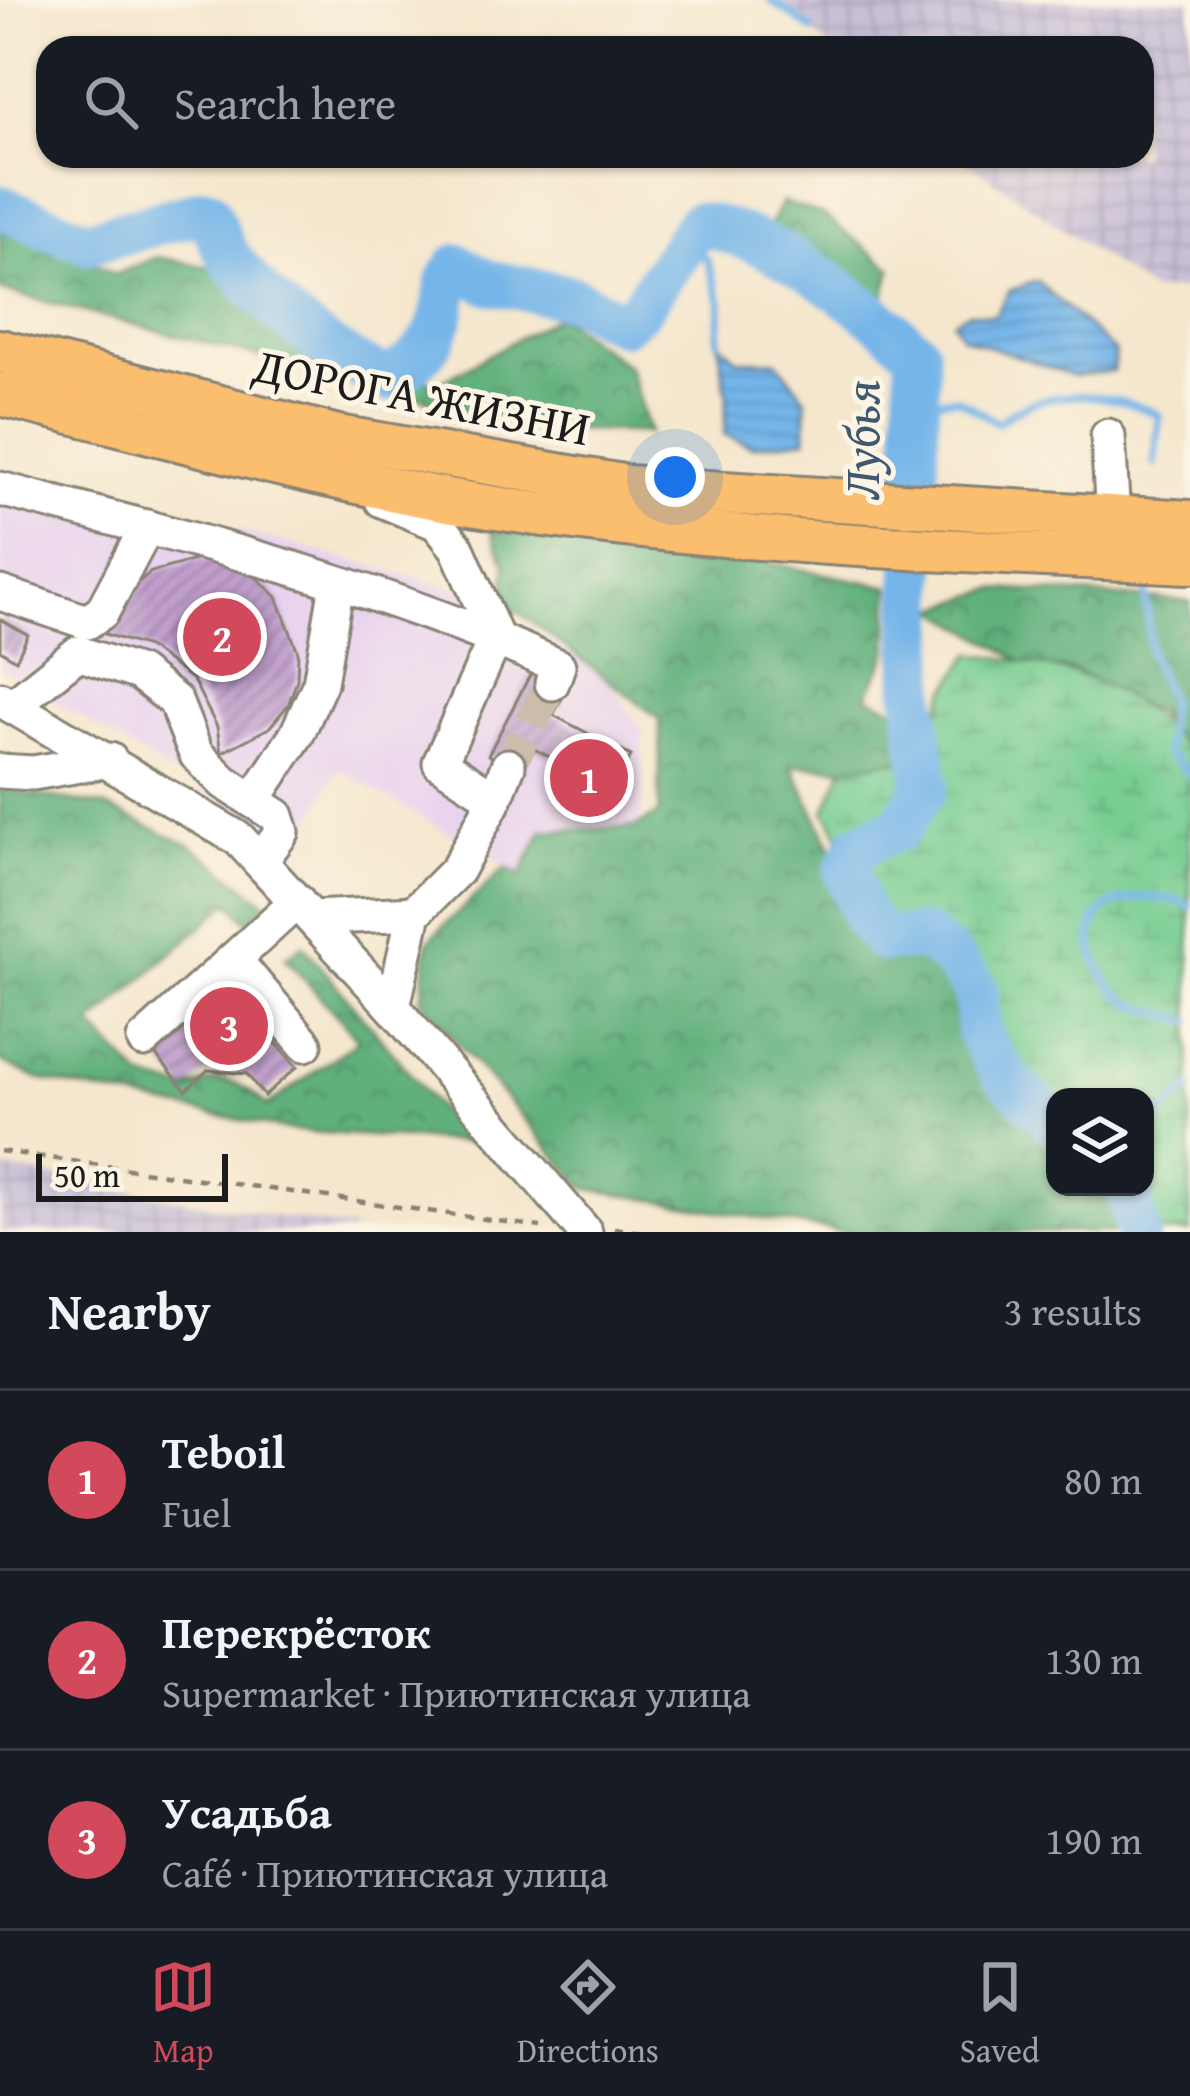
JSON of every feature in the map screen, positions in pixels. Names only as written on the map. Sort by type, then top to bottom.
[{"type":"main road","name":"ДОРОГА ЖИЗНИ","points":[[0,351],[441,459],[848,524]]},
{"type":"main road","name":"ДОРОГА ЖИЗНИ","points":[[0,394],[303,467],[512,511],[641,528],[848,524],[970,531],[1190,562]]},
{"type":"main road","name":"ДОРОГА ЖИЗНИ","points":[[970,531],[1113,518],[1190,522]]},
{"type":"street","points":[[1108,436],[1113,518]]},
{"type":"street","points":[[303,467],[436,523],[457,548],[496,638],[440,763],[495,799]]},
{"type":"street","points":[[0,489],[337,584],[496,638],[558,666],[552,683]]},
{"type":"street","points":[[147,527],[102,612],[82,637],[6,702],[239,839],[393,1007],[583,1229]]},
{"type":"street","points":[[253,801],[297,734],[320,683],[337,584]]},
{"type":"street","points":[[0,593],[82,637],[175,701],[196,754],[277,816],[282,832],[260,862]]},
{"type":"street","points":[[0,771],[34,773],[110,760]]},
{"type":"street","points":[[393,1007],[414,914],[457,870],[508,766]]},
{"type":"street","points":[[144,1040],[234,959],[305,909],[414,914]]},
{"type":"street","points":[[234,959],[305,1044]]},
{"type":"path","points":[[0,1150],[583,1229],[641,1232]]},
{"type":"shaded area","points":[[770,0],[1190,0],[1190,289],[1151,291],[977,168],[1154,168],[1154,36],[816,36]]},
{"type":"shaded area","points":[[0,467],[473,593],[607,677],[642,731],[643,808],[635,827],[542,831],[521,875],[338,769],[296,848],[0,668]]},
{"type":"shaded area","points":[[0,1168],[365,1232],[0,1232]]},
{"type":"green space","points":[[782,202],[823,215],[892,268],[883,300],[767,230]]},
{"type":"green space","points":[[0,231],[80,256],[116,274],[157,257],[218,269],[365,359],[437,384],[558,316],[629,367],[649,433],[536,428],[0,290]]},
{"type":"green space","points":[[491,531],[680,545],[890,587],[888,653],[867,696],[936,727],[925,763],[891,761],[843,768],[792,765],[864,918],[884,940],[925,937],[953,960],[976,990],[979,1035],[1003,1074],[1046,1115],[1046,1196],[1129,1196],[1138,1232],[843,1232],[584,1188],[421,1001],[428,941],[505,868],[521,875],[542,831],[635,827],[659,813],[660,719],[504,601],[506,565]]},
{"type":"green space","points":[[995,589],[1190,601],[1190,754],[1157,713],[1076,671],[1023,662],[935,609]]},
{"type":"green space","points":[[972,653],[1066,671],[1143,708],[1190,754],[1190,1232],[1138,1232],[1129,1196],[1154,1196],[1154,1088],[1046,1088],[1046,1116],[1008,1082],[989,1056],[979,1029],[976,991],[961,968],[925,937],[884,940],[862,908],[825,811],[843,768],[891,761],[925,763],[945,692]]},
{"type":"green space","points":[[0,789],[104,806],[194,847],[266,903],[250,924],[229,902],[91,1025],[142,1078],[186,1090],[210,1081],[230,1081],[267,1106],[359,1040],[285,958],[303,945],[467,1142],[294,1131],[38,1079],[0,1061]]},
{"type":"water","points":[[1037,281],[1115,352],[1113,371],[1074,376],[962,337],[953,321],[969,312],[995,316],[1009,291]]},
{"type":"water","points":[[718,340],[738,360],[777,361],[806,399],[806,439],[751,446],[724,434],[727,398]]},
{"type":"building","points":[[202,558],[256,577],[277,597],[298,652],[297,680],[288,705],[269,728],[221,753],[217,727],[193,680],[148,647],[105,634],[128,590],[151,572]]},
{"type":"building","points":[[0,619],[28,635],[16,660],[0,650]]},
{"type":"building","points":[[531,673],[566,691],[553,715],[631,756],[599,816],[552,791],[566,765],[534,749],[521,773],[488,755]]},
{"type":"building","points":[[230,991],[297,1067],[264,1096],[247,1074],[208,1070],[186,1090],[155,1054]]},
{"type":"waterway","points":[[770,0],[812,30]]},
{"type":"waterway","name":"Лубья","points":[[0,207],[87,242],[207,210],[228,255],[265,297],[324,345],[388,379],[430,343],[458,266],[488,282],[570,297],[623,323],[640,308],[697,224],[725,230],[784,256],[843,293],[917,352],[915,693],[926,786],[900,828],[859,845],[846,872],[864,918],[884,940],[925,937],[953,960],[976,990],[979,1034],[1003,1074],[1046,1115]]},
{"type":"waterway","points":[[697,224],[693,252],[707,259],[721,303],[718,340]]},
{"type":"waterway","points":[[913,392],[929,401],[956,398],[998,423],[1034,402],[1054,397],[1119,401],[1159,415],[1155,464]]},
{"type":"waterway","points":[[1146,593],[1150,654],[1169,700],[1166,752],[1190,775]]},
{"type":"waterway","points":[[1190,906],[1158,898],[1120,902],[1101,912],[1092,935],[1096,961],[1119,994],[1142,1008],[1190,1021]]},
{"type":"waterway","points":[[1155,1121],[1190,1088]]},
{"type":"waterway","name":"Лубья","points":[[1129,1196],[1138,1232]]},
{"type":"tunnel","points":[[508,766],[552,683]]},
{"type":"place","name":"Перекрёсток","points":[[222,637]]},
{"type":"place","name":"Teboil","points":[[589,778]]},
{"type":"place","name":"Усадьба","points":[[229,1026]]}]
